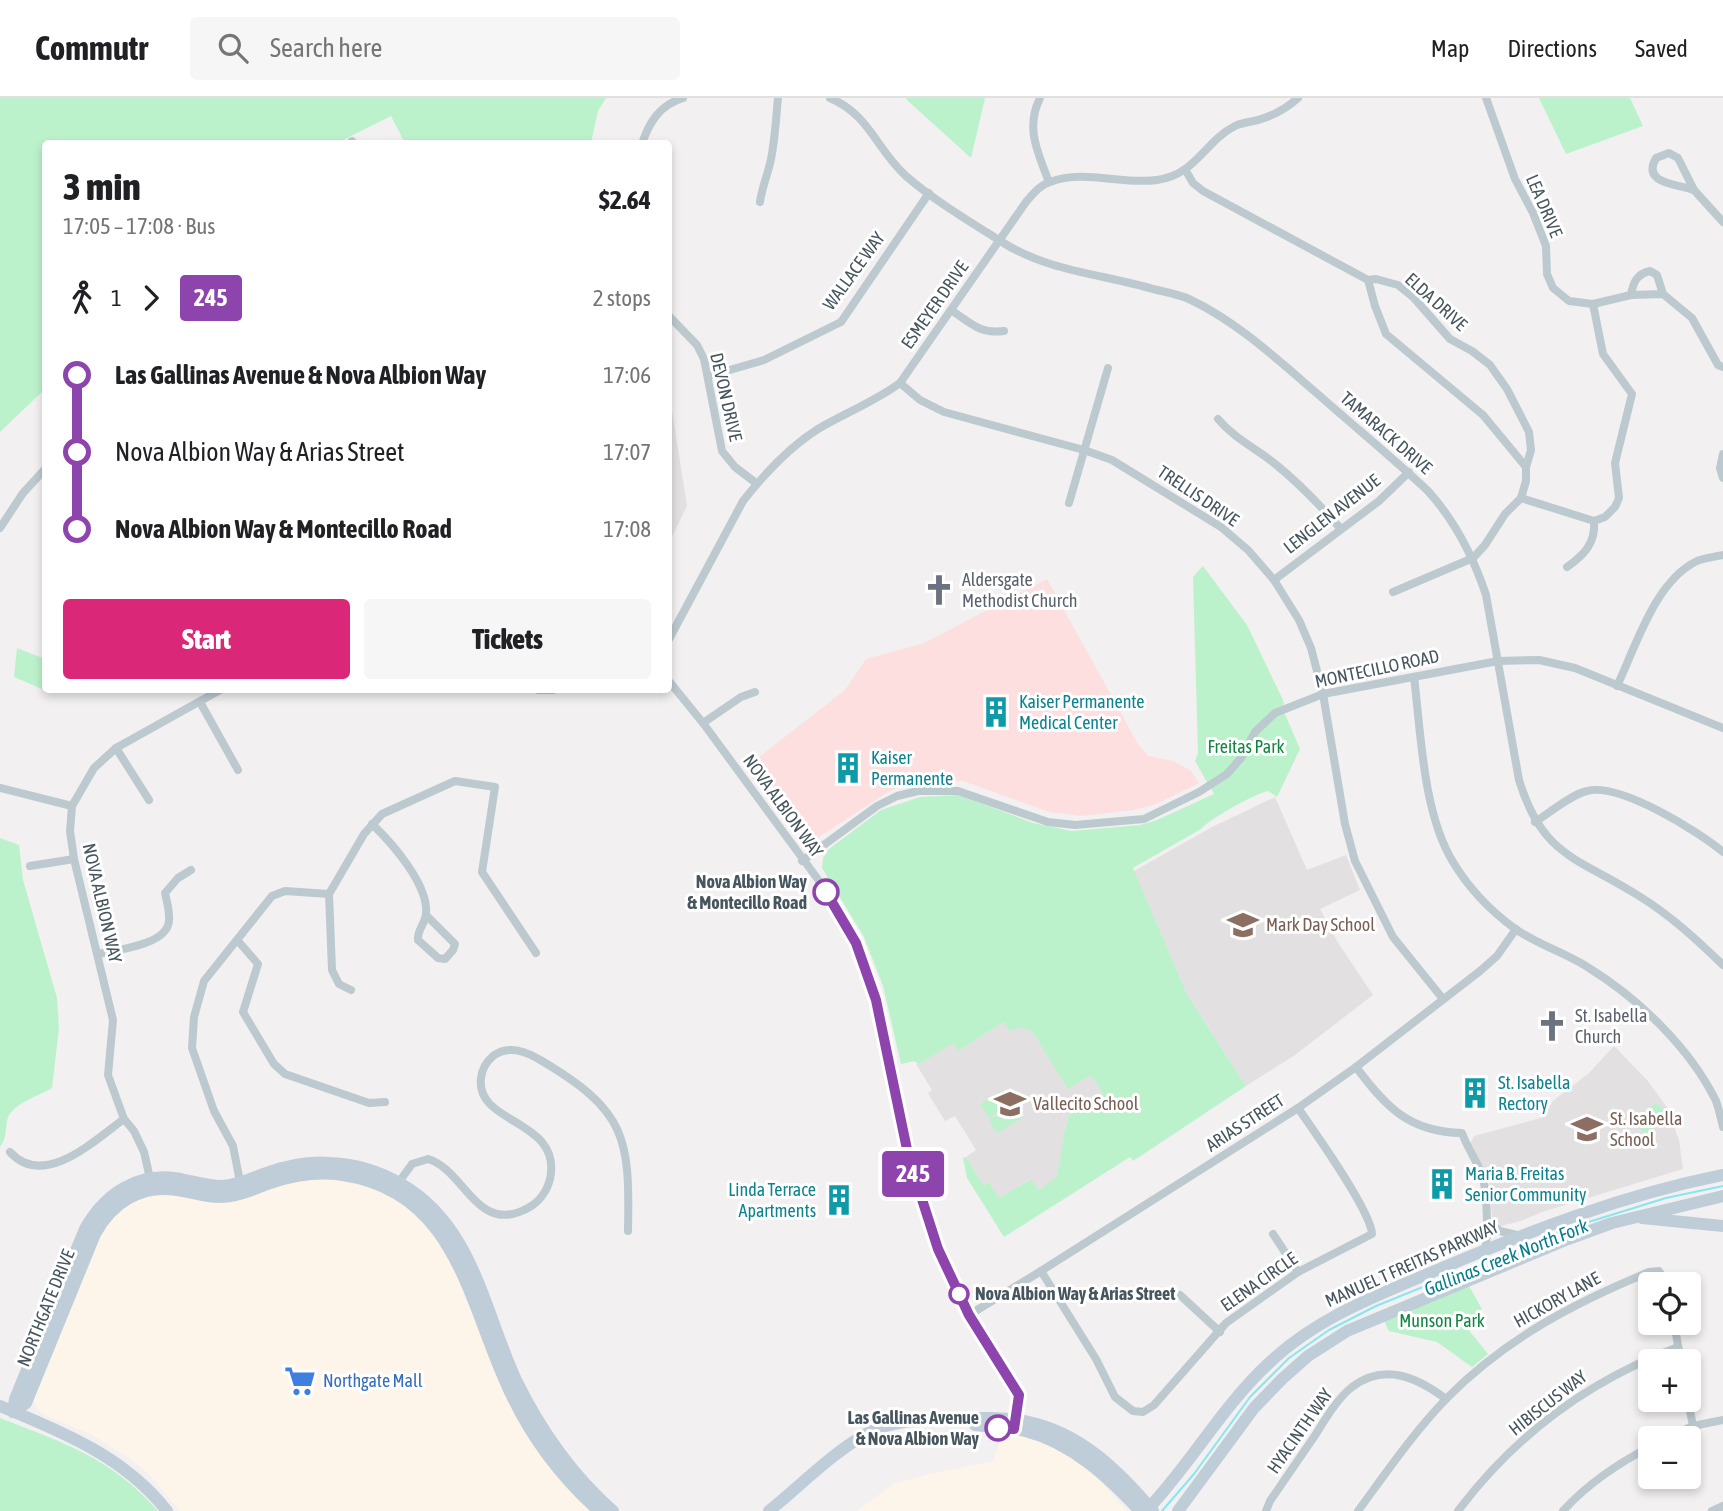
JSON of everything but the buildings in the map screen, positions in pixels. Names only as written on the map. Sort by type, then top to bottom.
[{"type":"main road","name":"NORTHGATE DRIVE","points":[[13,1412],[26,1403],[102,1221],[124,1200],[151,1184],[181,1179],[206,1185],[241,1188],[279,1168],[313,1163],[358,1167],[395,1187],[427,1217],[447,1243],[514,1401],[550,1457],[583,1490],[598,1511]]},
{"type":"main road","name":"MANUEL T FREITAS PARKWAY","points":[[1148,1510],[1239,1394],[1295,1341],[1336,1314],[1484,1251],[1606,1204],[1723,1175]]},
{"type":"main road","name":"MANUEL T FREITAS PARKWAY","points":[[1178,1511],[1254,1408],[1308,1356],[1347,1331],[1568,1239],[1635,1217],[1723,1196]]},
{"type":"main road","points":[[1635,1217],[1723,1226]]},
{"type":"main road","points":[[0,1406],[105,1455],[138,1479],[167,1511]]},
{"type":"main road","points":[[13,1412],[31,1415],[57,1425],[108,1450],[142,1475],[174,1511]]},
{"type":"main road","points":[[769,1511],[866,1434],[890,1424],[955,1419],[976,1425],[1015,1425],[1083,1451],[1109,1480],[1148,1510]]},
{"type":"main road","name":"NORTHGATE DRIVE","points":[[583,1490],[614,1511]]},
{"type":"street","points":[[643,140],[648,124],[658,113],[673,101],[683,98]]},
{"type":"street","points":[[760,202],[763,183],[771,162],[778,98]]},
{"type":"street","name":"TAMARACK DRIVE","points":[[830,98],[845,104],[858,114],[891,161],[908,178],[1028,257],[1186,298],[1225,318],[1409,472],[1444,509],[1473,558],[1486,595],[1519,780],[1535,822],[1554,846],[1569,858],[1640,897],[1701,944],[1723,965]]},
{"type":"street","points":[[1040,98],[1035,109],[1033,141],[1049,182],[1069,178],[1157,181],[1186,171],[1224,133],[1237,125],[1262,119],[1298,98]]},
{"type":"street","name":"LEA DRIVE","points":[[1486,98],[1515,179],[1546,246],[1547,274],[1553,288],[1569,301],[1593,304]]},
{"type":"street","points":[[1694,190],[1658,180],[1652,167],[1656,158],[1669,153],[1678,158],[1694,190],[1723,222]]},
{"type":"street","name":"ELDA DRIVE","points":[[1186,171],[1193,183],[1203,191],[1368,280],[1376,279],[1398,285],[1414,298],[1450,339],[1490,365],[1507,389],[1529,432],[1531,450],[1521,498]]},
{"type":"street","name":"ESMEYER DRIVE","points":[[672,634],[743,501],[756,483],[786,452],[819,429],[877,399],[900,383],[1026,202],[1049,182]]},
{"type":"street","name":"WALLACE WAY","points":[[709,376],[765,360],[841,322],[929,193]]},
{"type":"street","points":[[1631,295],[1641,273],[1650,271],[1657,275],[1663,294],[1692,318],[1718,365],[1723,367]]},
{"type":"street","points":[[1368,280],[1386,334],[1483,415],[1526,467]]},
{"type":"street","points":[[1393,592],[1473,558],[1491,537],[1505,514],[1521,498],[1594,521],[1605,517],[1615,507],[1619,498],[1615,463],[1632,394],[1603,354],[1593,304],[1631,295],[1663,294]]},
{"type":"street","points":[[951,310],[981,330],[1004,331]]},
{"type":"street","name":"DEVON DRIVE","points":[[672,319],[697,345],[704,359],[722,451],[735,467],[756,483]]},
{"type":"street","points":[[1069,503],[1108,368]]},
{"type":"street","name":"TRELLIS DRIVE","points":[[900,383],[920,400],[944,412],[1112,460],[1221,527],[1248,551],[1274,580],[1299,620],[1311,649],[1323,694],[1345,824],[1355,861],[1393,937],[1443,999]]},
{"type":"street","points":[[1218,419],[1230,433],[1272,461],[1303,487],[1341,529]]},
{"type":"street","points":[[1723,454],[1720,468],[1723,478]]},
{"type":"street","points":[[0,528],[23,492],[42,472]]},
{"type":"street","name":"LENGLEN AVENUE","points":[[1274,580],[1379,501],[1409,472]]},
{"type":"street","points":[[1567,567],[1581,557],[1592,542],[1594,521]]},
{"type":"street","points":[[1617,687],[1661,592],[1676,576],[1698,561],[1723,555]]},
{"type":"street","name":"MONTECILLO ROAD","points":[[802,861],[877,806],[897,796],[918,791],[958,791],[1048,822],[1075,825],[1144,819],[1199,792],[1227,774],[1241,758],[1255,732],[1275,713],[1323,694],[1497,661],[1539,660],[1575,668],[1723,728]]},
{"type":"street","points":[[1413,677],[1437,831],[1454,863],[1477,892],[1516,929],[1590,968],[1633,1002],[1670,1037],[1720,1101],[1723,1127]]},
{"type":"street","name":"NOVA ALBION WAY","points":[[672,685],[703,723],[832,900],[856,943],[876,1000],[909,1159],[938,1249],[969,1315],[1019,1395],[1015,1425]]},
{"type":"street","points":[[703,723],[741,697],[755,692]]},
{"type":"street","name":"NOVA ALBION WAY","points":[[151,1184],[140,1141],[124,1119],[108,1075],[113,1020],[74,859],[70,831],[72,806],[94,768],[116,748],[215,693]]},
{"type":"street","points":[[200,702],[238,769]]},
{"type":"street","points":[[116,748],[149,800]]},
{"type":"street","points":[[351,990],[339,984],[332,970],[329,894],[372,824],[382,814],[455,780],[495,787],[482,872],[536,953]]},
{"type":"street","points":[[0,788],[72,806]]},
{"type":"street","points":[[1535,822],[1584,791],[1604,790],[1658,809],[1705,837],[1723,852]]},
{"type":"street","points":[[372,824],[407,863],[421,890],[426,915],[455,944],[445,959],[438,958],[418,940],[417,932],[426,915]]},
{"type":"street","points":[[30,866],[74,859]]},
{"type":"street","points":[[98,954],[152,941],[163,933],[169,922],[165,893],[178,878],[191,870]]},
{"type":"street","points":[[241,1188],[233,1146],[214,1111],[192,1048],[194,1017],[204,981],[272,896],[285,891],[329,894]]},
{"type":"street","name":"ARIAS STREET","points":[[969,1315],[1298,1108],[1356,1067],[1497,956],[1516,929]]},
{"type":"street","points":[[238,941],[258,964],[243,1012],[274,1064],[285,1074],[345,1095],[369,1103],[385,1102]]},
{"type":"street","points":[[395,1187],[412,1164],[428,1159],[443,1166],[474,1201],[494,1213],[517,1213],[538,1201],[550,1179],[551,1167],[544,1146],[529,1129],[489,1104],[483,1096],[480,1084],[486,1062],[496,1054],[517,1050],[528,1052],[576,1081],[611,1117],[622,1141],[627,1161],[628,1231]]},
{"type":"street","points":[[1356,1067],[1377,1096],[1406,1119],[1433,1131],[1462,1133],[1482,1175],[1485,1190],[1488,1242],[1484,1251]]},
{"type":"street","name":"ELENA CIRCLE","points":[[1041,1271],[1096,1359],[1115,1397],[1133,1411],[1143,1412],[1154,1405],[1226,1324],[1298,1272],[1367,1238],[1372,1231],[1342,1174],[1298,1108]]},
{"type":"street","points":[[10,1152],[16,1158],[35,1165],[58,1164],[124,1119]]},
{"type":"street","points":[[1487,1220],[1500,1231],[1521,1236]]},
{"type":"street","points":[[1273,1234],[1298,1272]]},
{"type":"street","name":"HICKORY LANE","points":[[1358,1511],[1446,1399],[1482,1366],[1521,1337],[1586,1298],[1638,1277]]},
{"type":"street","points":[[1180,1295],[1220,1332]]},
{"type":"street","points":[[1676,1335],[1678,1347]]},
{"type":"street","name":"HIBISCUS WAY","points":[[1458,1511],[1476,1487],[1536,1427],[1569,1402],[1639,1362],[1678,1347]]},
{"type":"street","name":"HYACINTH WAY","points":[[1266,1511],[1335,1405],[1352,1387],[1375,1377],[1406,1376],[1425,1384],[1446,1399]]},
{"type":"street","points":[[1690,1412],[1693,1426],[1723,1420]]},
{"type":"street","points":[[1563,1511],[1572,1501],[1638,1453]]},
{"type":"street","points":[[1712,1511],[1723,1506]]},
{"type":"shaded area","points":[[672,410],[687,506],[672,537]]},
{"type":"shaded area","points":[[1047,579],[1138,744],[1148,756],[1173,761],[1190,770],[1199,783],[1156,804],[1134,810],[1081,816],[1049,812],[963,781],[919,781],[891,790],[808,844],[801,840],[745,768],[845,690],[866,659],[924,643]]},
{"type":"shaded area","name":"Mark Day School","points":[[1275,797],[1307,870],[1346,855],[1360,890],[1320,909],[1337,941],[1373,995],[1295,1055],[1246,1086],[1188,996],[1134,871],[1212,827]]},
{"type":"shaded area","name":"Vallecito School","points":[[1004,1022],[1032,1031],[1042,1046],[1065,1032],[1104,1094],[1069,1115],[1057,1178],[1039,1190],[1030,1179],[999,1199],[989,1182],[983,1185],[966,1157],[976,1150],[955,1116],[945,1121],[928,1093],[932,1090],[916,1064],[953,1042],[959,1050]]},
{"type":"shaded area","name":"St. Isabella School","points":[[1614,1046],[1647,1080],[1667,1107],[1679,1140],[1683,1169],[1501,1226],[1492,1218],[1489,1178],[1470,1144],[1474,1136],[1544,1117],[1553,1101],[1589,1073]]},
{"type":"shaded area","points":[[314,1179],[342,1180],[377,1190],[413,1211],[433,1232],[455,1271],[502,1387],[592,1511],[180,1511],[149,1474],[129,1458],[92,1435],[43,1414],[37,1408],[33,1398],[100,1236],[106,1224],[127,1204],[152,1195],[166,1194],[248,1198],[284,1184]]},
{"type":"shaded area","points":[[1003,1434],[1022,1435],[1048,1442],[1086,1465],[1127,1511],[857,1511],[893,1484],[993,1461]]},
{"type":"green space","points":[[0,98],[606,98],[598,111],[592,140],[403,140],[391,116],[343,140],[42,140],[42,392],[0,432]]},
{"type":"green space","points":[[906,98],[985,98],[971,158],[907,100]]},
{"type":"green space","points":[[1539,98],[1630,98],[1643,126],[1566,154]]},
{"type":"green space","name":"Freitas Park","points":[[1203,566],[1247,625],[1283,700],[1285,714],[1300,749],[1277,797],[1268,791],[1243,801],[1133,868],[1188,996],[1246,1086],[1133,1161],[1130,1157],[1004,1237],[967,1178],[963,1158],[966,1157],[983,1185],[989,1182],[999,1198],[1031,1179],[1039,1190],[1057,1177],[1069,1115],[1103,1093],[1091,1075],[1068,1089],[1032,1031],[1018,1027],[1010,1032],[1004,1022],[958,1051],[953,1043],[919,1064],[914,1061],[901,1064],[883,986],[864,937],[822,868],[823,858],[829,849],[881,810],[920,797],[959,795],[1033,823],[1072,831],[1140,825],[1214,794],[1195,761],[1198,753],[1193,577]]},
{"type":"green space","points":[[17,648],[42,658],[42,689],[14,677]]},
{"type":"green space","points":[[0,838],[19,845],[23,880],[57,998],[59,1028],[52,1088],[13,1110],[9,1115],[5,1137],[0,1147]]},
{"type":"green space","points":[[1003,1090],[1012,1104],[989,1118],[980,1104]]},
{"type":"green space","points":[[1655,1103],[1665,1110],[1648,1135],[1638,1128]]},
{"type":"green space","points":[[1012,1105],[1021,1119],[997,1133],[989,1120]]},
{"type":"green space","name":"Munson Park","points":[[1469,1286],[1482,1309],[1463,1323],[1488,1354],[1472,1367],[1437,1342],[1389,1331],[1384,1321]]},
{"type":"green space","points":[[0,1418],[65,1444],[104,1464],[158,1511],[0,1511]]},
{"type":"waterway","name":"Gallinas Creek North Fork","points":[[1162,1511],[1194,1474],[1250,1397],[1289,1358],[1329,1330],[1376,1306],[1566,1229],[1666,1198],[1723,1186]]},
{"type":"bus line","name":"245","points":[[826,892],[856,943],[876,1000],[909,1159],[938,1249],[969,1315],[1019,1395],[1014,1429],[998,1428]]},
{"type":"place","name":"Aldersgate Methodist Church","points":[[939,590]]},
{"type":"place","name":"Kaiser Permanente Medical Center","points":[[996,712]]},
{"type":"place","name":"Kaiser Permanente","points":[[848,768]]},
{"type":"place","name":"Nova Albion Way & Montecillo Road","points":[[826,892]]},
{"type":"place","name":"Mark Day School","points":[[1243,925]]},
{"type":"place","name":"St. Isabella Church","points":[[1552,1026]]},
{"type":"place","name":"St. Isabella Rectory","points":[[1475,1093]]},
{"type":"place","name":"Vallecito School","points":[[1010,1104]]},
{"type":"place","name":"St. Isabella School","points":[[1587,1129]]},
{"type":"place","name":"Maria B. Freitas Senior Community","points":[[1442,1184]]},
{"type":"place","name":"Linda Terrace Apartments","points":[[839,1200]]},
{"type":"place","name":"Nova Albion Way & Arias Street","points":[[959,1294]]},
{"type":"place","name":"Northgate Mall","points":[[300,1381]]},
{"type":"place","name":"Las Gallinas Avenue & Nova Albion Way","points":[[998,1428]]}]
